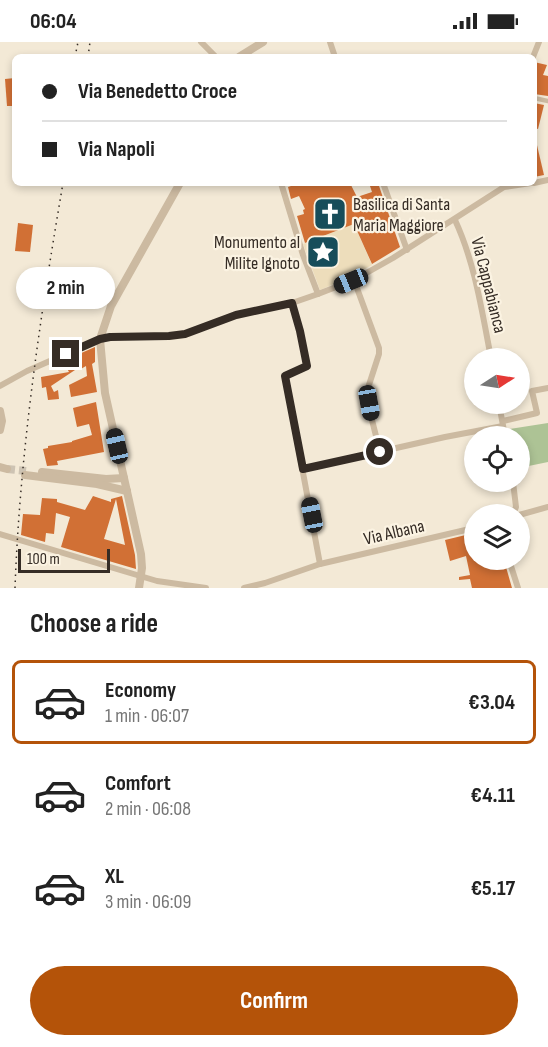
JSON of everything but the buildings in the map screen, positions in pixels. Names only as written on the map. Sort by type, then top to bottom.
[{"type":"street","points":[[201,42],[213,54]]},
{"type":"street","points":[[244,54],[263,42]]},
{"type":"street","points":[[139,583],[141,554],[105,393],[100,339],[111,306],[178,186]]},
{"type":"street","points":[[282,186],[303,255],[318,294]]},
{"type":"street","points":[[384,186],[407,249]]},
{"type":"street","points":[[0,386],[27,371],[100,339],[185,334],[236,315],[292,303],[354,280],[455,220],[503,186]]},
{"type":"street","name":"Via Cappabianca","points":[[455,220],[473,270],[489,348]]},
{"type":"street","points":[[354,280],[379,348],[367,390],[380,452]]},
{"type":"street","points":[[292,303],[307,366],[285,376],[320,564]]},
{"type":"street","points":[[303,469],[503,424],[537,413],[532,391],[548,388]]},
{"type":"street","points":[[0,411],[2,421],[0,429]]},
{"type":"street","points":[[501,414],[503,424]]},
{"type":"street","points":[[124,478],[106,479],[25,473],[127,491]]},
{"type":"street","points":[[530,512],[548,507]]},
{"type":"street","name":"Via Albana","points":[[244,588],[265,584],[320,564],[464,530]]},
{"type":"street","points":[[0,534],[139,583],[206,588]]},
{"type":"street","points":[[512,570],[518,588]]},
{"type":"green space","points":[[548,423],[548,462],[530,466],[529,426]]},
{"type":"shaded area","points":[[354,224],[372,265],[320,290],[303,244]]},
{"type":"tunnel","points":[[7,469],[26,471]]},
{"type":"railway","points":[[76,54],[78,42]]},
{"type":"railway","points":[[88,54],[90,42]]},
{"type":"railway","points":[[15,588],[26,435],[46,284],[62,186]]},
{"type":"place","name":"Basilica di Santa Maria Maggiore","points":[[330,214]]},
{"type":"place","name":"Monumento al Milite Ignoto","points":[[323,252]]},
{"type":"route","points":[[66,354],[100,339],[185,334],[236,315],[292,303],[307,366],[285,376],[303,469],[380,452]]}]
